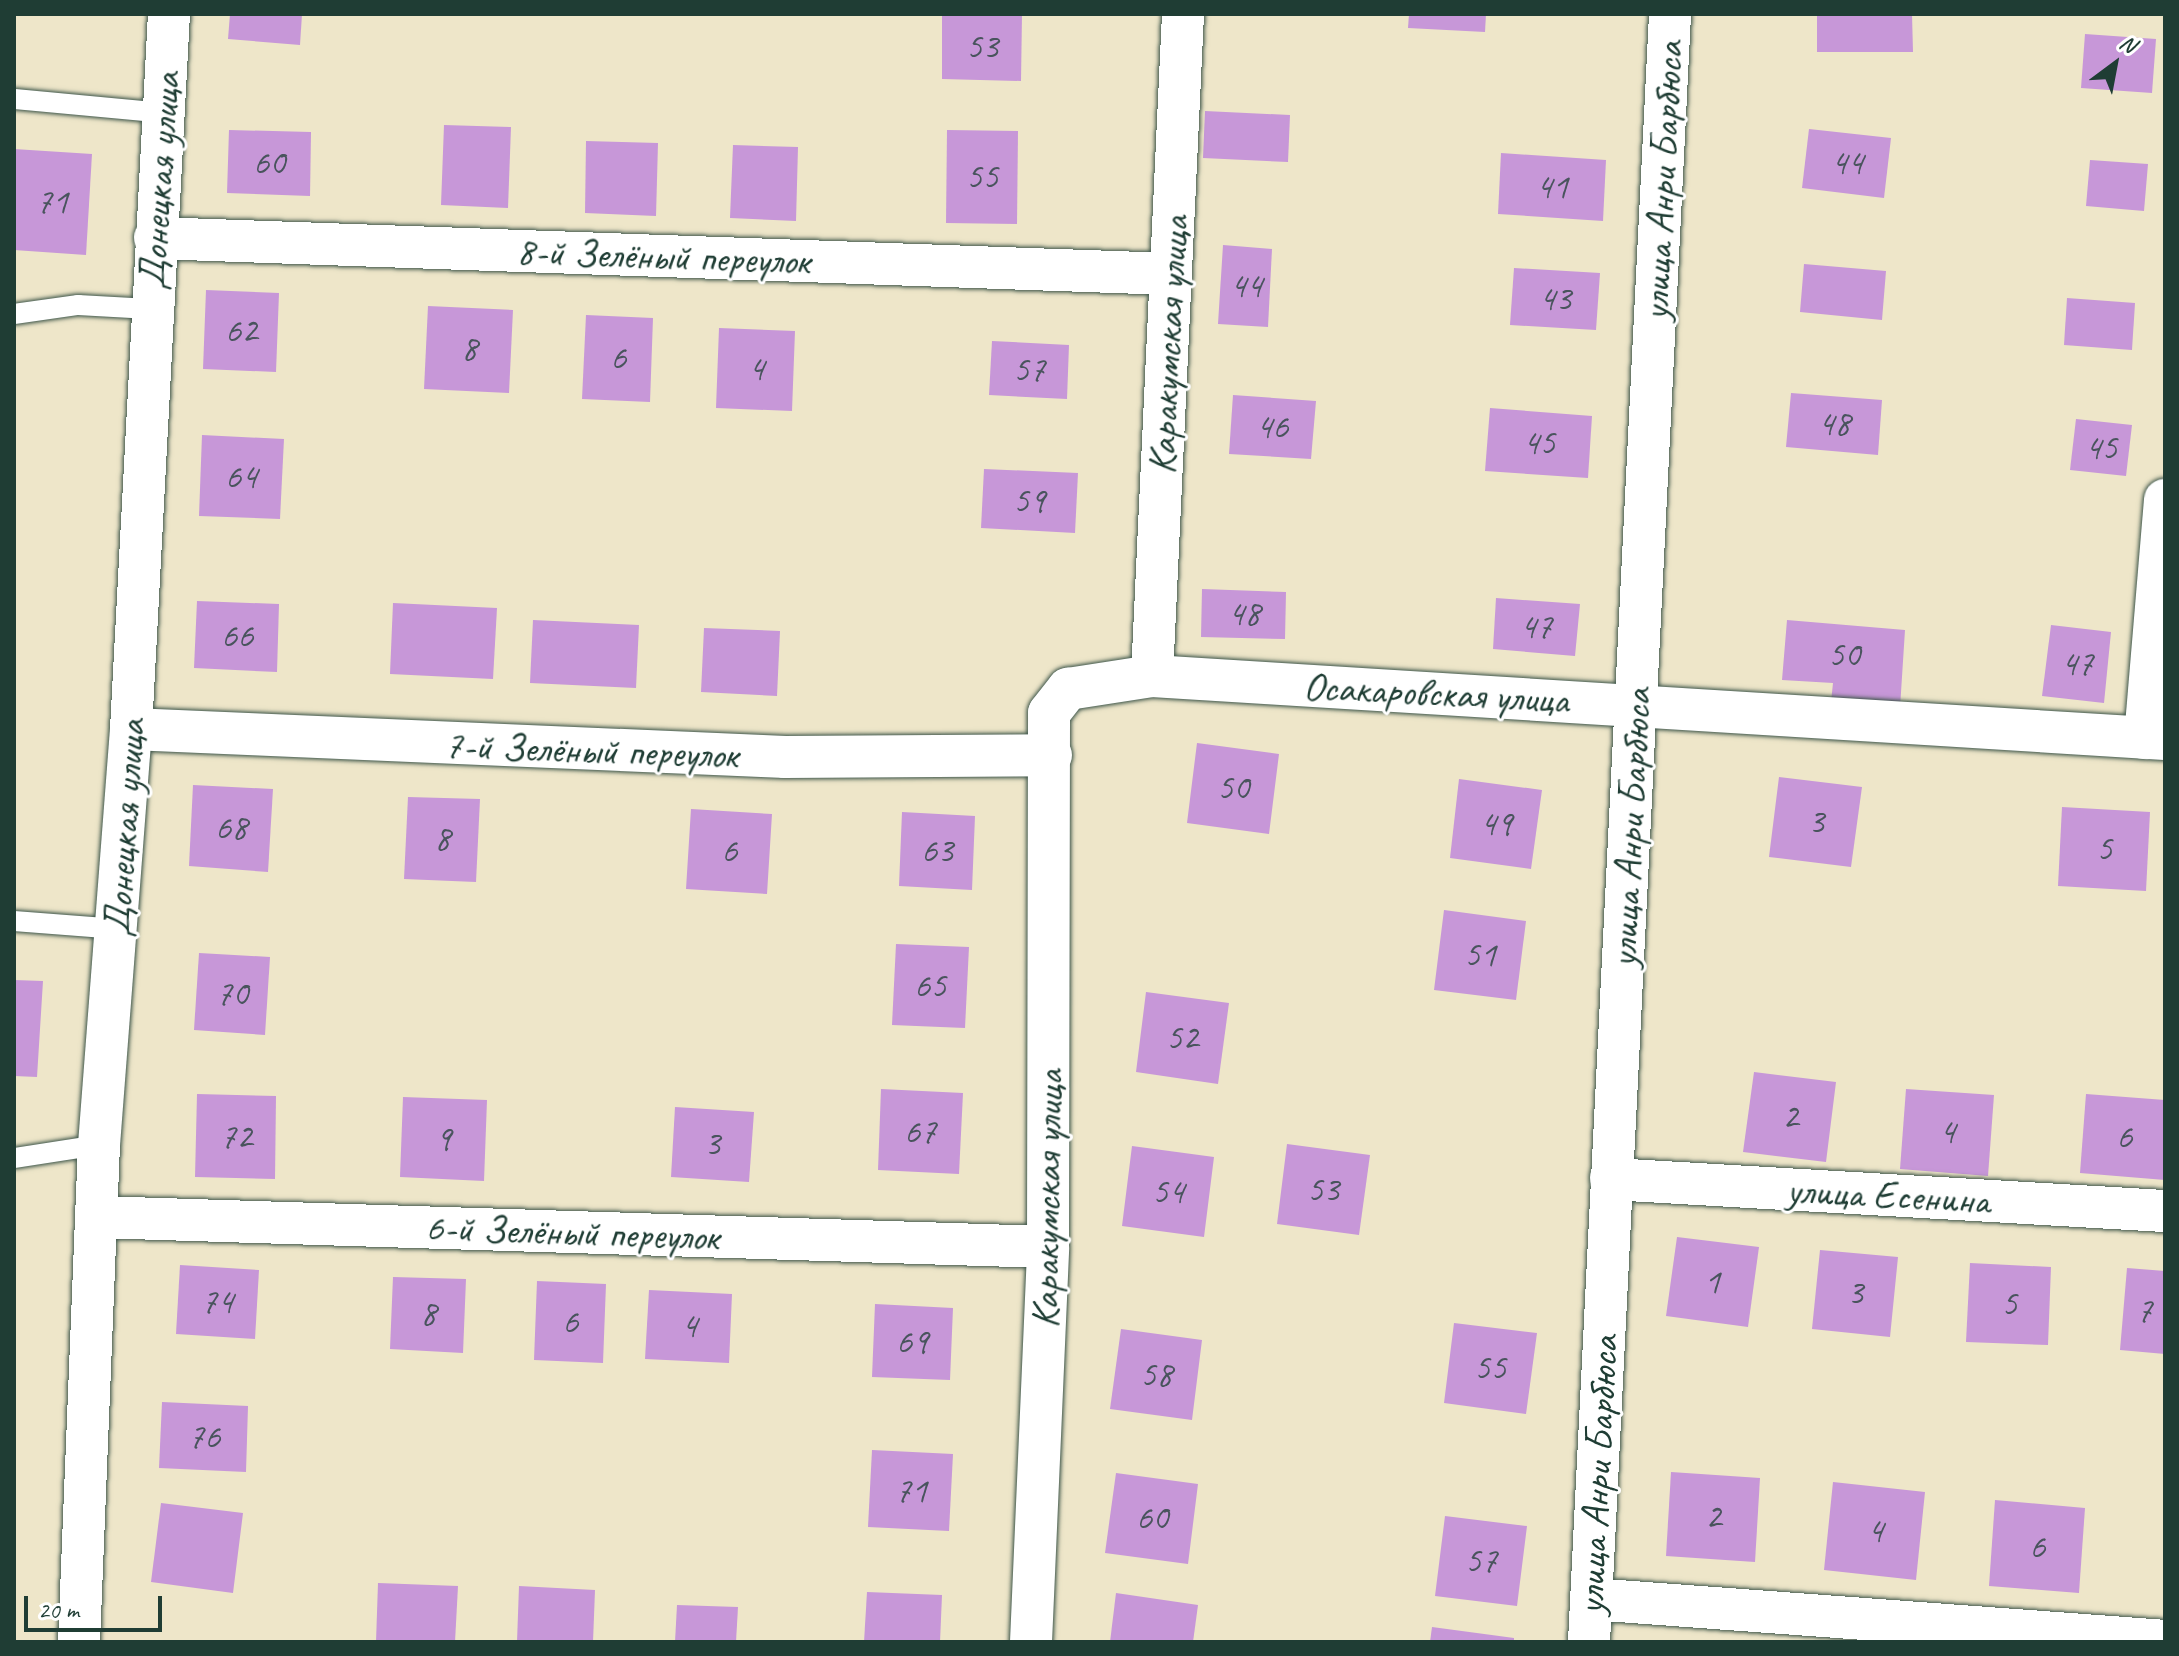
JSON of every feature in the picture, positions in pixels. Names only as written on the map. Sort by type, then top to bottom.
[{"type":"street","name":"Донецкая улица","points":[[79,1642],[99,1145],[131,729],[150,309],[169,14]]},
{"type":"street","name":"Каракумская улица","points":[[1152,676],[1183,14]]},
{"type":"street","name":"улица Анри Барбюса","points":[[1589,1642],[1670,14]]},
{"type":"street","name":"8-й Зелёный переулок","points":[[155,238],[1170,274]]},
{"type":"street","points":[[2155,738],[2165,500]]},
{"type":"street","name":"Осакаровская улица","points":[[1051,755],[1049,713],[1068,689],[1152,676],[2155,738]]},
{"type":"street","name":"7-й Зелёный переулок","points":[[131,729],[770,756],[1051,755]]},
{"type":"street","name":"Каракумская улица","points":[[1031,1642],[1048,1247],[1051,755]]},
{"type":"street","name":"улица Есенина","points":[[1611,1179],[2165,1211]]},
{"type":"street","name":"6-й Зелёный переулок","points":[[97,1217],[1048,1247]]},
{"type":"street","points":[[1591,1599],[2165,1641]]},
{"type":"lane","points":[[14,99],[164,113]]},
{"type":"lane","points":[[14,314],[78,305],[150,309]]},
{"type":"lane","points":[[14,921],[118,929]]},
{"type":"lane","points":[[14,1158],[99,1145]]},
{"type":"building","points":[[230,14],[302,14],[300,45],[228,39]]},
{"type":"building","points":[[942,14],[1022,14],[1021,81],[942,79]]},
{"type":"building","points":[[1409,14],[1486,14],[1485,32],[1408,28]]},
{"type":"building","points":[[1817,14],[1912,14],[1913,52],[1817,52]]},
{"type":"building","points":[[2085,34],[2156,39],[2152,93],[2081,88]]},
{"type":"building","points":[[1205,111],[1290,115],[1288,162],[1203,158]]},
{"type":"building","points":[[444,125],[511,127],[508,208],[441,205]]},
{"type":"building","points":[[1809,129],[1891,138],[1884,198],[1802,188]]},
{"type":"building","points":[[229,130],[311,132],[310,196],[227,193]]},
{"type":"building","points":[[947,130],[1018,131],[1017,224],[946,223]]},
{"type":"building","points":[[586,141],[658,143],[656,216],[585,213]]},
{"type":"building","points":[[733,145],[798,147],[796,221],[730,218]]},
{"type":"building","points":[[14,149],[92,154],[86,255],[14,250]]},
{"type":"building","points":[[1501,153],[1606,160],[1603,221],[1498,214]]},
{"type":"building","points":[[2090,160],[2148,164],[2144,211],[2086,206]]},
{"type":"building","points":[[1223,245],[1272,249],[1268,327],[1218,324]]},
{"type":"building","points":[[1804,264],[1886,271],[1882,320],[1800,312]]},
{"type":"building","points":[[1514,268],[1600,273],[1596,330],[1510,325]]},
{"type":"building","points":[[206,290],[279,293],[276,372],[203,369]]},
{"type":"building","points":[[2067,298],[2135,303],[2132,350],[2064,345]]},
{"type":"building","points":[[428,306],[513,310],[509,393],[424,389]]},
{"type":"building","points":[[586,315],[653,318],[650,402],[582,399]]},
{"type":"building","points":[[719,328],[795,331],[792,411],[716,408]]},
{"type":"building","points":[[992,341],[1069,345],[1067,399],[989,395]]},
{"type":"building","points":[[1791,393],[1882,400],[1878,455],[1786,447]]},
{"type":"building","points":[[1233,395],[1316,401],[1311,459],[1229,454]]},
{"type":"building","points":[[1490,408],[1592,416],[1588,478],[1485,471]]},
{"type":"building","points":[[2076,419],[2132,425],[2126,476],[2070,470]]},
{"type":"building","points":[[202,435],[284,439],[280,519],[199,516]]},
{"type":"building","points":[[984,469],[1078,473],[1075,533],[981,528]]},
{"type":"building","points":[[1202,589],[1286,592],[1285,639],[1201,637]]},
{"type":"building","points":[[1496,598],[1580,604],[1575,656],[1493,649]]},
{"type":"building","points":[[197,601],[279,604],[277,672],[194,668]]},
{"type":"building","points":[[393,603],[497,608],[493,679],[390,674]]},
{"type":"building","points":[[533,620],[639,625],[636,688],[530,683]]},
{"type":"building","points":[[1787,620],[1905,630],[1900,708],[1831,702],[1833,683],[1782,680]]},
{"type":"building","points":[[2051,625],[2111,632],[2104,703],[2042,696]]},
{"type":"building","points":[[704,628],[780,631],[777,696],[701,692]]},
{"type":"building","points":[[1197,743],[1279,754],[1269,834],[1187,823]]},
{"type":"building","points":[[1779,777],[1862,787],[1851,867],[1769,857]]},
{"type":"building","points":[[1459,779],[1542,790],[1531,869],[1450,858]]},
{"type":"building","points":[[193,785],[273,789],[268,872],[189,866]]},
{"type":"building","points":[[408,797],[480,799],[476,882],[404,879]]},
{"type":"building","points":[[2062,807],[2150,812],[2146,891],[2058,886]]},
{"type":"building","points":[[691,809],[772,814],[767,894],[686,889]]},
{"type":"building","points":[[902,812],[975,816],[972,890],[899,886]]},
{"type":"building","points":[[1444,910],[1526,921],[1516,1000],[1434,990]]},
{"type":"building","points":[[896,944],[969,947],[965,1028],[892,1025]]},
{"type":"building","points":[[199,953],[270,957],[265,1035],[194,1030]]},
{"type":"building","points":[[14,980],[43,981],[37,1077],[14,1076]]},
{"type":"building","points":[[1146,992],[1229,1003],[1218,1084],[1136,1072]]},
{"type":"building","points":[[1754,1072],[1836,1082],[1826,1162],[1743,1152]]},
{"type":"building","points":[[881,1089],[963,1093],[959,1174],[878,1170]]},
{"type":"building","points":[[1906,1089],[1994,1095],[1988,1176],[1900,1169]]},
{"type":"building","points":[[197,1094],[276,1096],[275,1179],[195,1177]]},
{"type":"building","points":[[2086,1094],[2165,1100],[2165,1180],[2080,1173]]},
{"type":"building","points":[[403,1097],[487,1100],[484,1181],[400,1177]]},
{"type":"building","points":[[675,1107],[754,1112],[749,1182],[671,1177]]},
{"type":"building","points":[[1287,1144],[1370,1155],[1359,1235],[1277,1224]]},
{"type":"building","points":[[1132,1146],[1214,1157],[1204,1237],[1122,1226]]},
{"type":"building","points":[[1677,1237],[1759,1247],[1748,1327],[1666,1316]]},
{"type":"building","points":[[1820,1250],[1898,1257],[1890,1337],[1812,1329]]},
{"type":"building","points":[[1970,1263],[2051,1267],[2048,1345],[1966,1342]]},
{"type":"building","points":[[180,1265],[259,1270],[255,1339],[176,1334]]},
{"type":"building","points":[[2127,1268],[2165,1271],[2165,1354],[2120,1350]]},
{"type":"building","points":[[393,1277],[466,1279],[463,1353],[390,1349]]},
{"type":"building","points":[[537,1281],[606,1284],[603,1363],[534,1360]]},
{"type":"building","points":[[649,1290],[732,1294],[729,1363],[645,1359]]},
{"type":"building","points":[[875,1304],[953,1308],[950,1380],[872,1377]]},
{"type":"building","points":[[1454,1323],[1537,1333],[1526,1414],[1444,1403]]},
{"type":"building","points":[[1121,1329],[1202,1340],[1192,1420],[1110,1409]]},
{"type":"building","points":[[162,1402],[248,1406],[246,1472],[159,1468]]},
{"type":"building","points":[[872,1450],[953,1454],[949,1531],[868,1527]]},
{"type":"building","points":[[1671,1472],[1760,1478],[1755,1562],[1666,1556]]},
{"type":"building","points":[[1116,1473],[1198,1484],[1188,1564],[1105,1553]]},
{"type":"building","points":[[1833,1482],[1925,1492],[1916,1580],[1824,1570]]},
{"type":"building","points":[[1995,1500],[2085,1508],[2079,1593],[1989,1586]]},
{"type":"building","points":[[161,1503],[243,1513],[233,1593],[151,1582]]},
{"type":"building","points":[[1445,1516],[1527,1526],[1517,1606],[1435,1596]]},
{"type":"building","points":[[378,1583],[458,1586],[455,1642],[376,1642]]},
{"type":"building","points":[[519,1586],[595,1590],[593,1642],[517,1642]]},
{"type":"building","points":[[867,1592],[942,1595],[940,1642],[864,1642]]},
{"type":"building","points":[[1116,1593],[1198,1605],[1193,1642],[1110,1642]]},
{"type":"building","points":[[677,1605],[738,1607],[736,1642],[675,1642]]},
{"type":"building","points":[[1432,1627],[1514,1638],[1514,1642],[1430,1642]]}]
